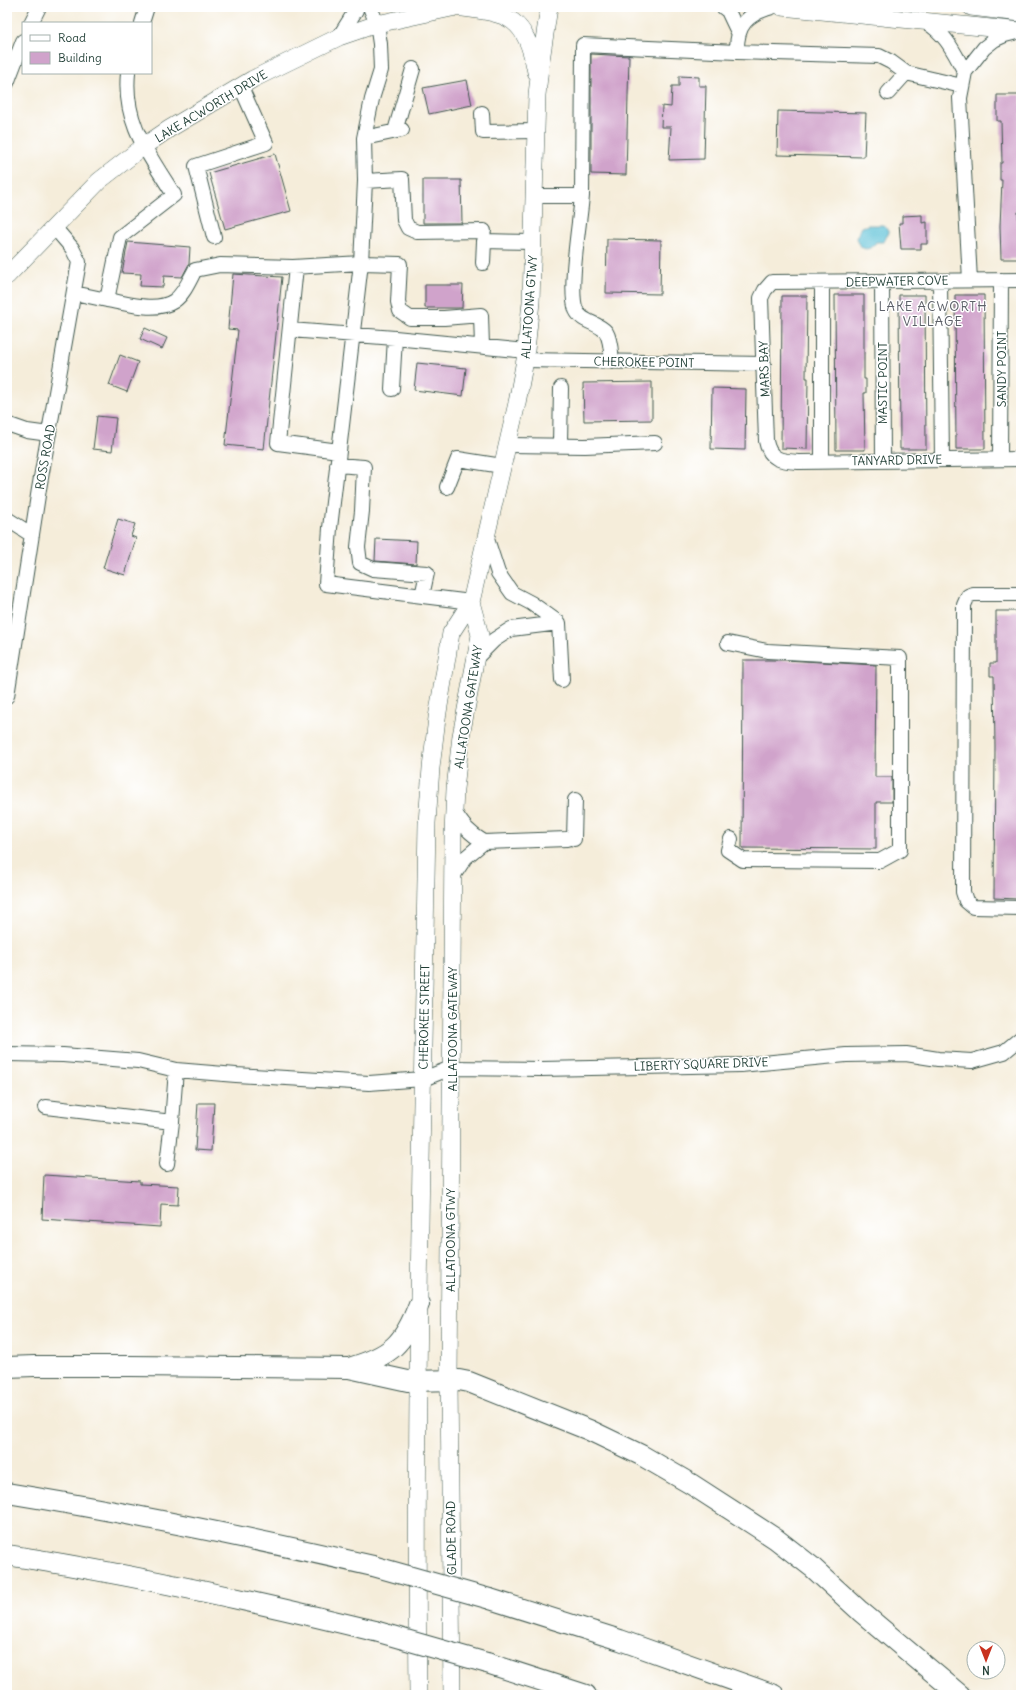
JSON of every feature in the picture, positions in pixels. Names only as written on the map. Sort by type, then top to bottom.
[{"type":"highway","points":[[349,1368],[375,1360],[387,1353],[396,1345],[407,1331],[419,1304]]},
{"type":"highway","points":[[7,1367],[130,1366],[349,1368],[418,1382],[469,1382],[589,1430],[641,1455],[691,1484],[776,1539],[812,1567],[860,1611],[960,1695]]},
{"type":"highway","points":[[7,1493],[149,1517],[261,1540],[373,1566],[490,1599],[620,1640],[774,1695]]},
{"type":"highway","points":[[7,1555],[167,1583],[297,1612],[375,1631],[487,1663],[586,1695]]},
{"type":"main road","name":"LAKE ACWORTH DRIVE","points":[[7,276],[99,181],[144,146],[169,129],[241,87],[339,37],[376,24],[455,7]]},
{"type":"main road","points":[[455,7],[505,15],[515,22],[524,35],[533,55],[538,85]]},
{"type":"main road","name":"ALLATOONA GTWY","points":[[471,602],[508,445],[526,356],[531,302],[538,85],[549,7]]},
{"type":"main road","points":[[782,7],[1021,31]]},
{"type":"main road","points":[[971,7],[1021,13]]},
{"type":"main road","name":"ALLATOONA GATEWAY","points":[[451,1100],[455,789],[462,736],[480,635],[471,602]]},
{"type":"main road","name":"CHEROKEE STREET","points":[[423,1079],[427,823],[431,768],[437,718],[451,633],[471,602]]},
{"type":"main road","points":[[418,1695],[416,1496],[423,1079]]},
{"type":"main road","name":"ALLATOONA GTWY","points":[[449,1381],[451,1100]]},
{"type":"main road","name":"GLADE ROAD","points":[[449,1381],[452,1695]]},
{"type":"street","points":[[32,22],[39,7]]},
{"type":"street","points":[[142,22],[147,7]]},
{"type":"street","points":[[339,37],[356,10],[355,7]]},
{"type":"street","points":[[370,7],[376,24],[380,44],[381,70],[372,99],[364,138],[365,181],[361,263],[330,528],[326,584],[471,602]]},
{"type":"street","points":[[723,7],[728,11],[738,32],[737,52]]},
{"type":"street","points":[[738,32],[747,20],[759,11],[772,7]]},
{"type":"street","points":[[926,22],[938,29],[944,36],[965,72]]},
{"type":"street","points":[[970,280],[960,98],[962,86],[965,72],[984,48],[994,40],[1005,35],[1021,31]]},
{"type":"street","points":[[7,83],[22,44]]},
{"type":"street","points":[[612,362],[609,341],[605,332],[585,320],[577,311],[574,292],[582,196],[583,45],[737,52],[879,56],[891,62],[906,73],[962,86]]},
{"type":"street","points":[[364,138],[399,130],[413,69]]},
{"type":"street","points":[[888,93],[906,73]]},
{"type":"street","points":[[107,300],[120,237],[174,195],[135,130],[128,103],[128,74]]},
{"type":"street","points":[[214,237],[196,166],[266,143],[241,87]]},
{"type":"street","points":[[482,113],[483,132],[536,131]]},
{"type":"street","points":[[365,181],[402,180],[404,220],[408,228],[416,232],[484,230]]},
{"type":"street","points":[[534,196],[582,196]]},
{"type":"street","name":"ROSS ROAD","points":[[7,696],[11,640],[32,535],[79,262],[72,248],[54,227]]},
{"type":"street","points":[[483,263],[484,241],[533,242]]},
{"type":"street","points":[[74,293],[107,300],[158,307],[174,302],[183,292],[194,270],[220,265],[296,267],[361,263],[400,264],[398,302],[400,310],[410,318],[444,318],[481,315],[482,346]]},
{"type":"street","points":[[296,267],[278,443],[339,451]]},
{"type":"street","name":"SANDY POINT","points":[[1000,459],[1001,280]]},
{"type":"street","name":"DEEPWATER COVE","points":[[772,282],[1021,280]]},
{"type":"street","name":"MASTIC POINT","points":[[882,281],[883,460]]},
{"type":"street","points":[[940,281],[942,459]]},
{"type":"street","name":"MARS BAY","points":[[772,282],[765,290],[761,298],[766,441],[767,449],[773,457]]},
{"type":"street","points":[[822,282],[822,461]]},
{"type":"street","name":"CHEROKEE POINT","points":[[290,330],[482,346],[526,356],[612,362],[764,364]]},
{"type":"street","points":[[392,389],[395,338]]},
{"type":"street","points":[[560,444],[561,388]]},
{"type":"street","points":[[7,424],[27,431],[49,434]]},
{"type":"street","points":[[508,445],[560,444],[585,446],[655,443]]},
{"type":"street","name":"TANYARD DRIVE","points":[[773,457],[786,461],[1021,458]]},
{"type":"street","points":[[447,487],[458,459],[502,466]]},
{"type":"street","points":[[338,466],[364,467],[362,512],[358,547],[360,563],[373,569],[427,573],[422,596]]},
{"type":"street","points":[[7,519],[32,535]]},
{"type":"street","points":[[486,536],[498,573],[512,593],[531,603],[559,623]]},
{"type":"street","points":[[1021,594],[973,594],[968,596],[964,605],[963,892],[966,901],[973,907],[1021,908]]},
{"type":"street","points":[[475,659],[494,640],[511,629],[559,623]]},
{"type":"street","points":[[559,623],[562,680]]},
{"type":"street","points":[[728,643],[767,651],[900,658],[900,850],[880,861],[743,860],[728,850],[732,839]]},
{"type":"street","points":[[454,811],[466,830],[484,842],[571,839],[575,800]]},
{"type":"street","points":[[453,876],[465,858],[484,842]]},
{"type":"street","name":"LIBERTY SQUARE DRIVE","points":[[7,1054],[64,1055],[138,1061],[176,1070],[236,1075],[369,1082],[423,1079],[451,1068],[541,1069],[741,1065],[846,1055],[906,1054],[938,1060],[972,1061],[1004,1052],[1021,1038]]},
{"type":"street","points":[[167,1164],[176,1070]]},
{"type":"street","points":[[46,1107],[172,1122]]},
{"type":"water","points":[[868,225],[884,225],[889,233],[883,242],[876,242],[870,248],[864,249],[859,245],[856,238],[862,227]]},
{"type":"building","points":[[591,54],[629,56],[626,175],[591,174]]},
{"type":"building","points":[[679,76],[699,77],[699,86],[706,86],[704,159],[669,160],[671,127],[661,127],[662,106],[671,107],[672,86],[679,86]]},
{"type":"building","points":[[467,80],[472,105],[429,114],[423,88]]},
{"type":"building","points":[[997,95],[1021,95],[1021,212],[1018,212],[1020,259],[1001,259],[1001,121],[997,121]]},
{"type":"building","points":[[778,111],[866,113],[864,157],[777,155]]},
{"type":"building","points":[[275,154],[291,211],[225,229],[209,173]]},
{"type":"building","points":[[423,180],[461,180],[462,223],[423,223]]},
{"type":"building","points":[[922,215],[922,223],[927,222],[927,244],[921,244],[921,249],[901,249],[899,223],[902,223],[902,216]]},
{"type":"building","points":[[607,239],[661,240],[660,294],[606,293]]},
{"type":"building","points":[[128,242],[190,247],[189,264],[182,277],[164,276],[163,287],[140,286],[141,274],[122,273]]},
{"type":"building","points":[[233,274],[282,277],[264,449],[225,445],[238,330],[228,329]]},
{"type":"building","points":[[425,285],[463,285],[462,308],[425,308]]},
{"type":"building","points":[[835,295],[864,295],[864,379],[866,379],[866,393],[864,393],[865,450],[836,450]]},
{"type":"building","points":[[899,295],[925,295],[926,449],[900,449]]},
{"type":"building","points":[[955,295],[984,295],[985,449],[956,449]]},
{"type":"building","points":[[782,296],[807,296],[807,449],[781,448]]},
{"type":"building","points":[[145,328],[167,338],[162,349],[140,339]]},
{"type":"building","points":[[120,355],[138,362],[127,392],[109,385]]},
{"type":"building","points":[[417,363],[466,368],[463,396],[414,390]]},
{"type":"building","points":[[652,382],[652,420],[584,421],[583,383]]},
{"type":"building","points":[[712,388],[746,389],[745,450],[711,449]]},
{"type":"building","points":[[97,416],[116,418],[112,451],[93,449]]},
{"type":"building","points":[[118,519],[135,524],[131,536],[136,538],[125,575],[103,568]]},
{"type":"building","points":[[376,539],[417,541],[416,564],[375,561]]},
{"type":"building","points":[[996,611],[1021,611],[1018,899],[994,898],[994,676],[990,676],[990,663],[996,663]]},
{"type":"building","points":[[743,660],[785,660],[876,665],[875,777],[892,777],[892,802],[876,802],[876,849],[742,848]]},
{"type":"building","points":[[198,1103],[214,1103],[211,1151],[195,1150]]},
{"type":"building","points":[[44,1175],[140,1181],[140,1184],[179,1186],[178,1205],[161,1204],[160,1227],[42,1219]]},
{"type":"district","name":"LAKE ACWORTH VILLAGE","points":[[933,314]]}]
